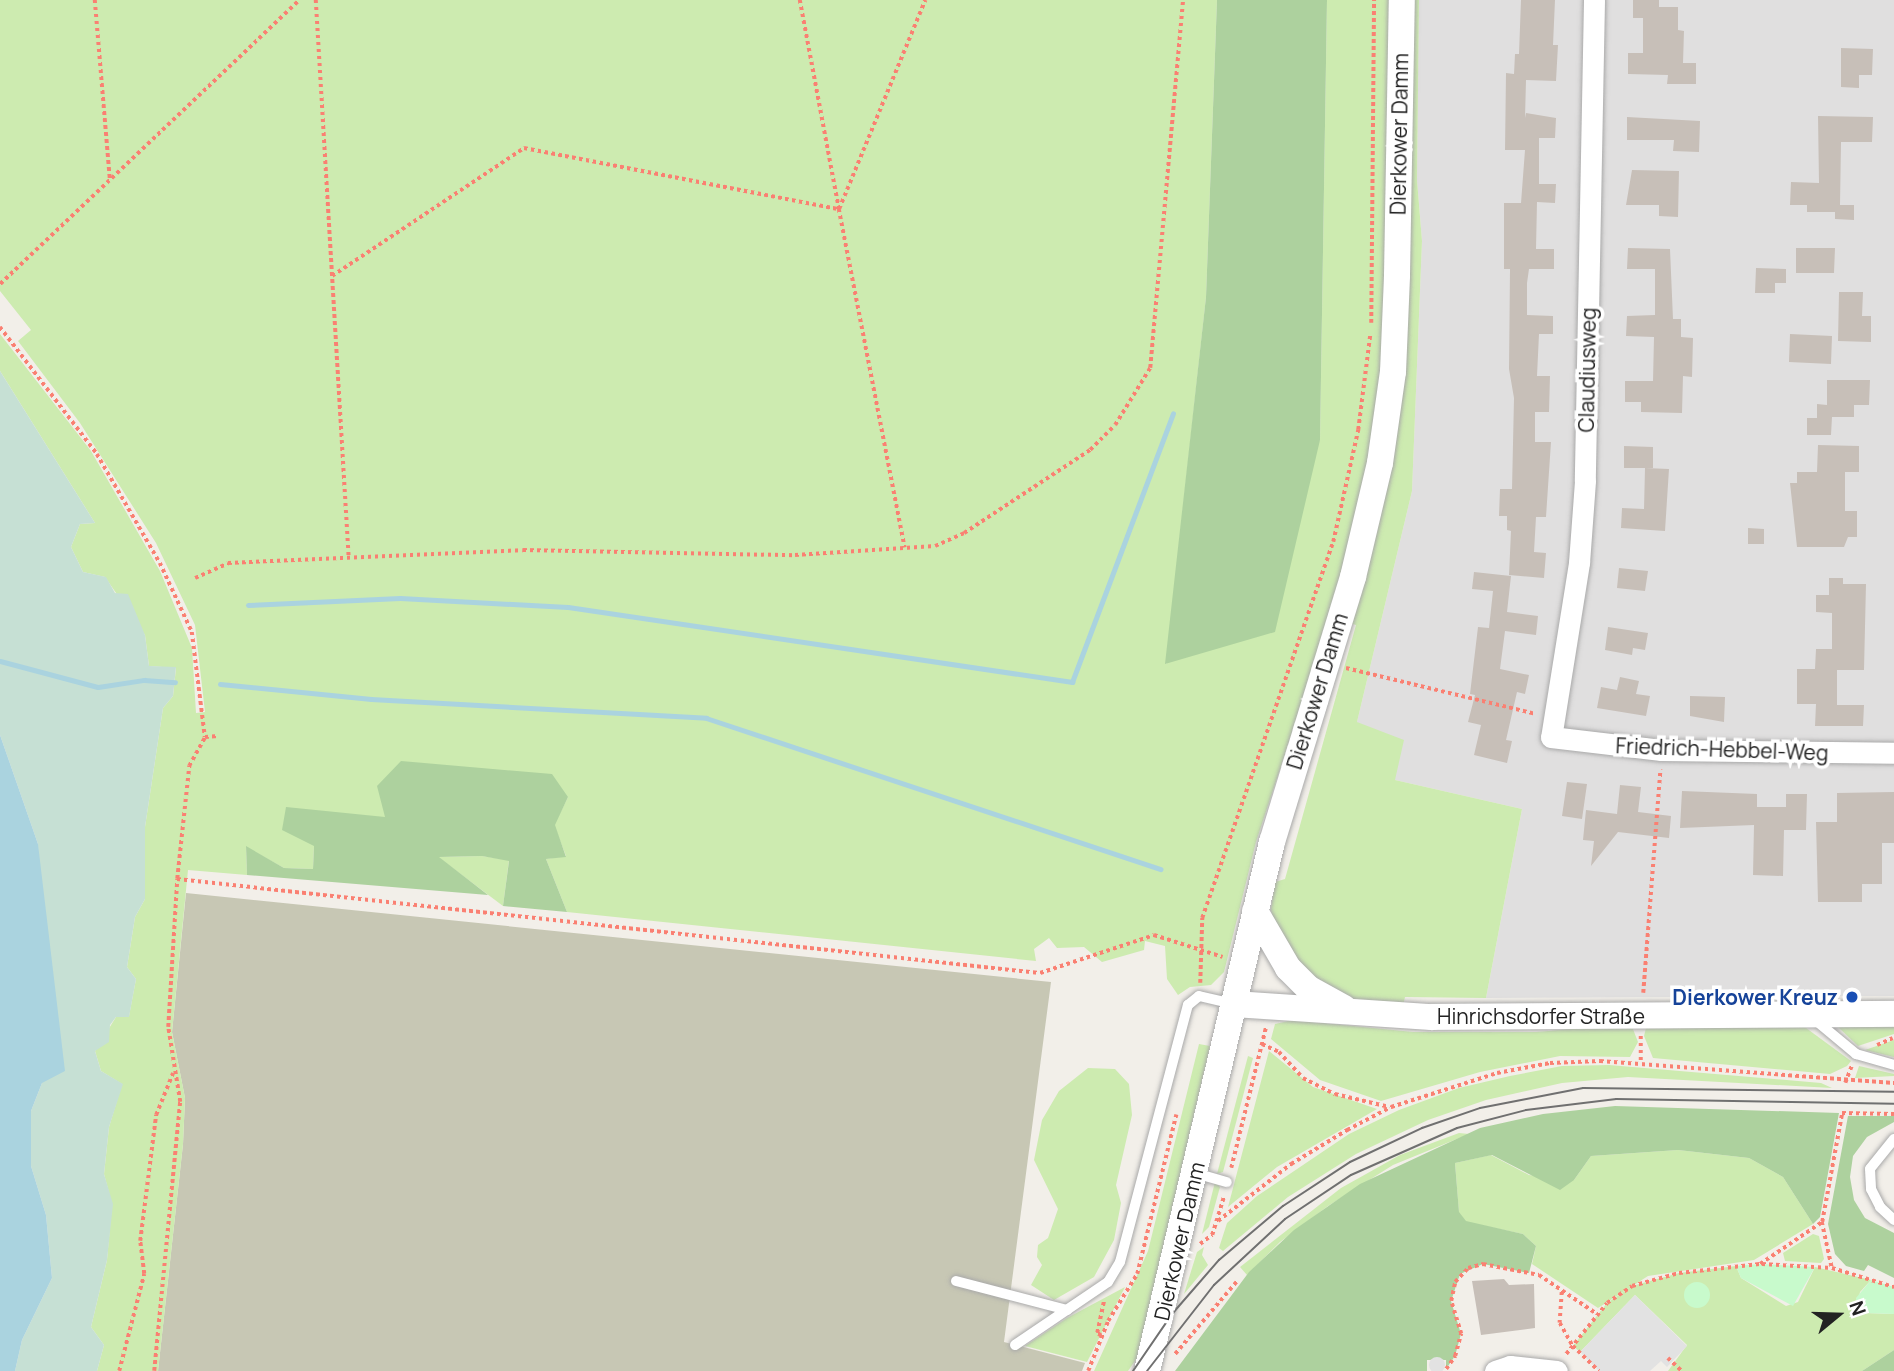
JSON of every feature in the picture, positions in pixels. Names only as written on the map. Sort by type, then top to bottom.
[{"type":"street","name":"Dierkower Damm","points":[[1159,1367],[1195,1173],[1255,911],[1353,577],[1380,463],[1395,330],[1402,0]]},
{"type":"street","name":"Claudiusweg","points":[[1553,727],[1579,563],[1585,481],[1594,0]]},
{"type":"street","name":"Friedrich-Hebbel-Weg","points":[[1553,727],[1661,750],[1894,753]]},
{"type":"street","name":"Hinrichsdorfer Straße","points":[[1255,911],[1279,956],[1308,988],[1355,1013]]},
{"type":"street","name":"Hinrichsdorfer Straße","points":[[1234,1004],[1355,1013],[1894,1014]]},
{"type":"street","points":[[1495,1371],[1510,1366],[1557,1371]]},
{"type":"lane","points":[[1015,1345],[1108,1282],[1120,1262],[1188,1005],[1199,996],[1234,1004]]},
{"type":"lane","points":[[1809,1015],[1856,1054],[1894,1065]]},
{"type":"lane","points":[[1894,1139],[1870,1169],[1871,1189],[1880,1207],[1894,1220]]},
{"type":"lane","points":[[1195,1173],[1227,1182]]},
{"type":"lane","points":[[956,1281],[1067,1310]]},
{"type":"path","points":[[95,0],[110,178]]},
{"type":"path","points":[[0,284],[299,0]]},
{"type":"path","points":[[316,0],[349,559]]},
{"type":"path","points":[[800,0],[905,549]]},
{"type":"path","points":[[839,209],[925,0]]},
{"type":"path","points":[[195,578],[229,563],[523,550],[794,555],[935,546],[964,533],[1066,468],[1115,425],[1150,368],[1183,0]]},
{"type":"path","points":[[177,879],[1040,973],[1154,934],[1202,948],[1202,918],[1333,542],[1358,429],[1371,333],[1374,0]]},
{"type":"path","points":[[332,276],[523,148],[839,209]]},
{"type":"path","points":[[0,327],[91,444],[160,563],[192,632],[205,737],[189,766],[177,879],[167,1027],[180,1102],[154,1371]]},
{"type":"path","points":[[1341,666],[1553,727]]},
{"type":"path","points":[[205,737],[218,736]]},
{"type":"path","points":[[1643,1000],[1661,750]]},
{"type":"path","points":[[1641,1026],[1641,1064]]},
{"type":"path","points":[[1198,1245],[1212,1235],[1218,1221],[1262,1044],[1279,1052],[1303,1078],[1335,1094],[1391,1107]]},
{"type":"path","points":[[1218,1221],[1291,1164],[1391,1107],[1497,1073],[1550,1063],[1641,1064],[1845,1083],[1894,1083]]},
{"type":"path","points":[[119,1371],[144,1274],[140,1241],[156,1115],[174,1071]]},
{"type":"path","points":[[1832,1268],[1822,1222],[1842,1112],[1894,1114]]},
{"type":"path","points":[[1760,1264],[1822,1222]]},
{"type":"path","points":[[1446,1369],[1455,1356],[1461,1334],[1451,1301],[1455,1282],[1468,1268],[1483,1264],[1539,1275],[1597,1314]]},
{"type":"path","points":[[1580,1335],[1597,1314],[1620,1293],[1646,1281],[1760,1264],[1832,1268],[1894,1287]]},
{"type":"path","points":[[1159,1367],[1238,1280]]},
{"type":"path","points":[[1101,1336],[1097,1333],[1108,1282]]},
{"type":"path","points":[[1562,1292],[1560,1323],[1573,1346],[1600,1371]]},
{"type":"path","points":[[1668,1359],[1682,1371]]},
{"type":"path","points":[[1088,1371],[1091,1364]]},
{"type":"shaded area","points":[[1419,0],[1894,0],[1894,996],[1486,998],[1522,809],[1395,780],[1357,722],[1412,491],[1422,241],[1417,180]]},
{"type":"shaded area","points":[[0,371],[95,523],[80,524],[71,547],[83,572],[106,577],[115,593],[128,594],[145,635],[149,666],[176,667],[173,696],[163,708],[145,827],[145,899],[135,917],[127,967],[136,979],[129,1017],[116,1017],[110,1025],[109,1042],[95,1051],[101,1071],[123,1084],[109,1127],[104,1174],[113,1204],[107,1260],[91,1327],[104,1345],[97,1371],[15,1371],[22,1340],[52,1278],[46,1215],[31,1166],[31,1111],[42,1083],[38,844],[0,735]]},
{"type":"shaded area","points":[[186,893],[1051,982],[1004,1342],[1085,1363],[1082,1371],[158,1371],[183,1144],[185,1098],[172,1032]]},
{"type":"shaded area","points":[[1635,1295],[1687,1346],[1667,1367],[1661,1361],[1650,1371],[1599,1371],[1580,1352]]},
{"type":"shaded area","points":[[1434,1357],[1440,1357],[1445,1365],[1443,1371],[1434,1373],[1429,1368],[1429,1362]]},
{"type":"green space","points":[[0,0],[1217,0],[1206,297],[1166,664],[1320,440],[1327,0],[1419,0],[1417,180],[1422,241],[1412,491],[1357,722],[1404,740],[1395,780],[1522,809],[1486,998],[1405,997],[1403,1006],[1376,1005],[1318,989],[1275,932],[1271,909],[1275,882],[1285,879],[1356,625],[1330,617],[1256,842],[1224,972],[1211,985],[1190,987],[1178,995],[1167,979],[1165,946],[1145,941],[1144,950],[1102,962],[1084,947],[1057,948],[1049,938],[1034,949],[1036,961],[567,912],[546,859],[566,856],[554,825],[568,797],[385,817],[314,846],[313,869],[284,868],[246,847],[247,875],[188,870],[172,1032],[185,1098],[183,1144],[158,1371],[97,1371],[104,1345],[91,1327],[107,1260],[112,1204],[104,1174],[109,1127],[122,1084],[101,1071],[95,1051],[116,1017],[129,1016],[136,979],[127,967],[135,917],[145,899],[145,827],[163,708],[173,696],[176,668],[149,666],[145,635],[105,577],[83,572],[71,547],[80,524],[95,523],[0,371],[0,334],[91,451],[160,571],[192,648],[196,713],[205,712],[195,625],[156,543],[80,423],[18,341],[31,330],[0,291]]},
{"type":"green space","points":[[1217,0],[1327,0],[1320,440],[1275,632],[1165,664],[1206,297]]},
{"type":"green space","points":[[401,761],[552,774],[568,797],[555,825],[566,857],[546,859],[567,912],[503,906],[509,861],[482,856],[439,857],[488,895],[247,875],[246,846],[284,868],[313,869],[314,846],[282,830],[286,807],[385,817],[377,786]]},
{"type":"green space","points":[[482,856],[509,860],[503,906],[438,857]]},
{"type":"green space","points":[[1293,1020],[1413,1032],[1536,1032],[1631,1024],[1638,1042],[1630,1057],[1560,1056],[1480,1072],[1381,1101],[1320,1080],[1271,1039],[1275,1024]]},
{"type":"green space","points":[[1802,1025],[1851,1061],[1847,1066],[1830,1074],[1653,1058],[1644,1036],[1646,1028]]},
{"type":"green space","points":[[1894,1025],[1894,1034],[1858,1046],[1837,1026]]},
{"type":"green space","points":[[1894,1040],[1894,1057],[1865,1050]]},
{"type":"green space","points":[[1199,1044],[1210,1046],[1137,1358],[1128,1371],[1094,1371],[1148,1251]]},
{"type":"green space","points":[[1269,1051],[1313,1087],[1377,1109],[1277,1167],[1228,1207]]},
{"type":"green space","points":[[1248,1056],[1253,1058],[1223,1172],[1217,1174]]},
{"type":"green space","points":[[1609,1065],[1821,1083],[1832,1088],[1628,1077],[1562,1083],[1486,1100],[1428,1120],[1356,1154],[1288,1197],[1223,1251],[1219,1248],[1227,1223],[1257,1196],[1349,1134],[1399,1110],[1459,1088],[1510,1076],[1562,1066]]},
{"type":"green space","points":[[1859,1066],[1894,1074],[1894,1076],[1855,1078]]},
{"type":"green space","points":[[1088,1068],[1115,1069],[1129,1084],[1132,1115],[1116,1185],[1121,1203],[1114,1240],[1094,1277],[1054,1300],[1031,1285],[1042,1265],[1037,1257],[1038,1245],[1048,1238],[1058,1209],[1034,1160],[1042,1120],[1059,1091]]},
{"type":"green space","points":[[1615,1106],[1839,1113],[1820,1217],[1813,1224],[1783,1177],[1749,1158],[1678,1150],[1591,1156],[1574,1180],[1560,1190],[1492,1155],[1455,1163],[1459,1212],[1466,1221],[1523,1234],[1536,1246],[1529,1273],[1483,1264],[1460,1274],[1451,1301],[1461,1334],[1455,1356],[1446,1369],[1446,1360],[1427,1360],[1427,1371],[1175,1371],[1249,1272],[1294,1230],[1360,1184],[1480,1128],[1543,1114]]},
{"type":"green space","points":[[1848,1116],[1894,1116],[1894,1122],[1867,1137],[1853,1156],[1850,1177],[1854,1200],[1865,1218],[1894,1233],[1894,1278],[1868,1265],[1864,1271],[1846,1266],[1835,1254],[1828,1224]]},
{"type":"green space","points":[[1459,1133],[1469,1134],[1393,1165],[1328,1206],[1280,1242],[1247,1275],[1240,1267],[1341,1188],[1400,1155]]},
{"type":"green space","points":[[1678,1150],[1749,1158],[1783,1177],[1813,1224],[1754,1260],[1648,1276],[1598,1308],[1532,1264],[1536,1246],[1523,1234],[1466,1222],[1459,1213],[1455,1163],[1491,1155],[1529,1175],[1574,1180],[1591,1156]]},
{"type":"green space","points":[[1215,1182],[1220,1187],[1209,1227],[1202,1234]]},
{"type":"green space","points":[[1813,1234],[1819,1236],[1824,1259],[1821,1263],[1785,1261],[1783,1253]]},
{"type":"green space","points":[[1204,1247],[1202,1255],[1208,1265],[1184,1294],[1197,1252]]},
{"type":"green space","points":[[1760,1264],[1815,1267],[1793,1306],[1741,1278],[1736,1266]]},
{"type":"green space","points":[[1736,1266],[1741,1278],[1786,1306],[1798,1302],[1815,1267],[1871,1280],[1860,1292],[1857,1307],[1865,1313],[1894,1314],[1894,1350],[1862,1371],[1668,1371],[1687,1345],[1635,1295],[1580,1352],[1573,1346],[1607,1303],[1632,1286],[1679,1273]]},
{"type":"green space","points":[[1871,1280],[1894,1287],[1894,1314],[1865,1313],[1857,1307],[1856,1298]]},
{"type":"green space","points":[[1697,1282],[1706,1286],[1710,1295],[1706,1304],[1697,1308],[1688,1304],[1684,1295],[1688,1286]]},
{"type":"green space","points":[[1125,1287],[1087,1362],[1025,1346],[1067,1318]]},
{"type":"green space","points":[[1894,1350],[1894,1371],[1862,1371]]},
{"type":"water","points":[[0,735],[38,844],[65,1071],[42,1083],[31,1111],[31,1166],[46,1215],[52,1278],[22,1340],[15,1371],[0,1371]]},
{"type":"building","points":[[1521,0],[1555,0],[1553,45],[1558,45],[1556,81],[1526,80],[1525,118],[1526,113],[1556,118],[1555,138],[1539,138],[1539,184],[1556,184],[1555,203],[1537,202],[1536,249],[1554,249],[1554,269],[1529,269],[1527,283],[1527,315],[1553,316],[1553,334],[1539,334],[1537,376],[1550,376],[1549,412],[1535,412],[1535,442],[1551,442],[1546,517],[1536,517],[1534,552],[1546,553],[1544,578],[1509,575],[1511,531],[1507,530],[1507,516],[1499,516],[1500,489],[1512,489],[1514,398],[1509,369],[1510,269],[1504,269],[1504,203],[1521,203],[1525,150],[1505,150],[1506,73],[1514,74],[1515,54],[1519,54]]},
{"type":"building","points":[[1633,0],[1659,0],[1659,7],[1678,7],[1678,30],[1684,31],[1683,63],[1696,63],[1696,84],[1667,84],[1668,75],[1628,74],[1628,53],[1643,53],[1643,18],[1633,18]]},
{"type":"building","points":[[1841,48],[1873,49],[1872,75],[1859,75],[1859,88],[1841,87]]},
{"type":"building","points":[[1818,116],[1873,117],[1872,142],[1841,142],[1840,205],[1854,205],[1854,220],[1835,219],[1835,212],[1807,212],[1807,205],[1790,205],[1791,182],[1819,183]]},
{"type":"building","points":[[1627,117],[1700,121],[1699,152],[1673,151],[1674,140],[1627,140]]},
{"type":"building","points":[[1632,170],[1679,171],[1678,217],[1659,216],[1659,205],[1626,205]]},
{"type":"building","points":[[1628,248],[1670,249],[1673,319],[1681,319],[1681,337],[1693,338],[1692,377],[1683,376],[1682,413],[1641,412],[1641,402],[1625,402],[1625,381],[1653,381],[1654,337],[1626,336],[1627,316],[1655,315],[1655,269],[1627,269]]},
{"type":"building","points":[[1796,248],[1835,248],[1834,273],[1796,273]]},
{"type":"building","points":[[1756,268],[1786,269],[1786,283],[1775,283],[1775,293],[1755,293]]},
{"type":"building","points":[[1839,292],[1863,292],[1862,316],[1871,316],[1871,342],[1838,341]]},
{"type":"building","points":[[1790,334],[1832,336],[1831,364],[1789,362]]},
{"type":"building","points":[[1827,380],[1870,380],[1869,405],[1854,405],[1854,417],[1832,417],[1831,435],[1807,435],[1807,418],[1817,418],[1817,404],[1827,405]]},
{"type":"building","points":[[1818,445],[1859,446],[1859,472],[1845,472],[1845,511],[1857,511],[1857,537],[1848,537],[1844,547],[1797,547],[1790,483],[1797,483],[1797,472],[1817,472]]},
{"type":"building","points":[[1624,446],[1653,447],[1653,468],[1624,468]]},
{"type":"building","points":[[1645,468],[1669,469],[1665,531],[1621,528],[1622,508],[1644,509]]},
{"type":"building","points":[[1748,528],[1764,529],[1764,544],[1748,544]]},
{"type":"building","points":[[1619,568],[1648,571],[1645,591],[1617,588]]},
{"type":"building","points":[[1474,572],[1511,576],[1507,612],[1538,616],[1536,635],[1505,631],[1500,669],[1529,675],[1525,694],[1517,692],[1506,740],[1512,741],[1507,763],[1474,755],[1481,725],[1468,722],[1475,695],[1470,694],[1478,627],[1489,628],[1493,591],[1472,589]]},
{"type":"building","points":[[1829,578],[1843,578],[1843,584],[1866,584],[1864,670],[1837,670],[1837,705],[1864,705],[1863,726],[1815,726],[1816,704],[1797,704],[1797,669],[1815,669],[1816,649],[1832,649],[1832,613],[1816,612],[1816,595],[1829,595]]},
{"type":"building","points":[[1608,627],[1648,633],[1645,650],[1633,648],[1632,655],[1605,650]]},
{"type":"building","points":[[1620,677],[1639,681],[1636,694],[1650,696],[1646,716],[1597,708],[1601,687],[1617,690]]},
{"type":"building","points":[[1690,696],[1725,697],[1724,722],[1690,716]]},
{"type":"building","points":[[1567,782],[1587,784],[1582,819],[1562,816]]},
{"type":"building","points":[[1620,785],[1641,787],[1638,812],[1671,816],[1669,838],[1618,832],[1591,866],[1594,841],[1583,840],[1586,810],[1617,814]]},
{"type":"building","points":[[1682,791],[1757,794],[1757,807],[1786,807],[1786,794],[1807,794],[1806,830],[1784,830],[1783,876],[1753,875],[1754,825],[1680,828]]},
{"type":"building","points":[[1894,792],[1894,843],[1882,843],[1882,884],[1862,884],[1862,902],[1818,902],[1816,822],[1837,822],[1837,793]]},
{"type":"building","points":[[1504,1279],[1509,1285],[1534,1284],[1535,1328],[1481,1335],[1472,1281]]},
{"type":"waterway","points":[[248,605],[400,598],[568,607],[1072,682],[1173,413]]},
{"type":"waterway","points":[[0,661],[98,687],[144,680],[175,682]]},
{"type":"waterway","points":[[220,684],[371,699],[706,718],[1161,869]]},
{"type":"tram line","points":[[1133,1371],[1172,1314],[1219,1260],[1283,1206],[1350,1162],[1422,1128],[1480,1108],[1583,1088],[1894,1092]]},
{"type":"tram line","points":[[1147,1371],[1214,1285],[1285,1219],[1351,1175],[1457,1128],[1526,1110],[1616,1099],[1894,1104]]},
{"type":"place","name":"Dierkower Kreuz","points":[[1852,997]]}]
